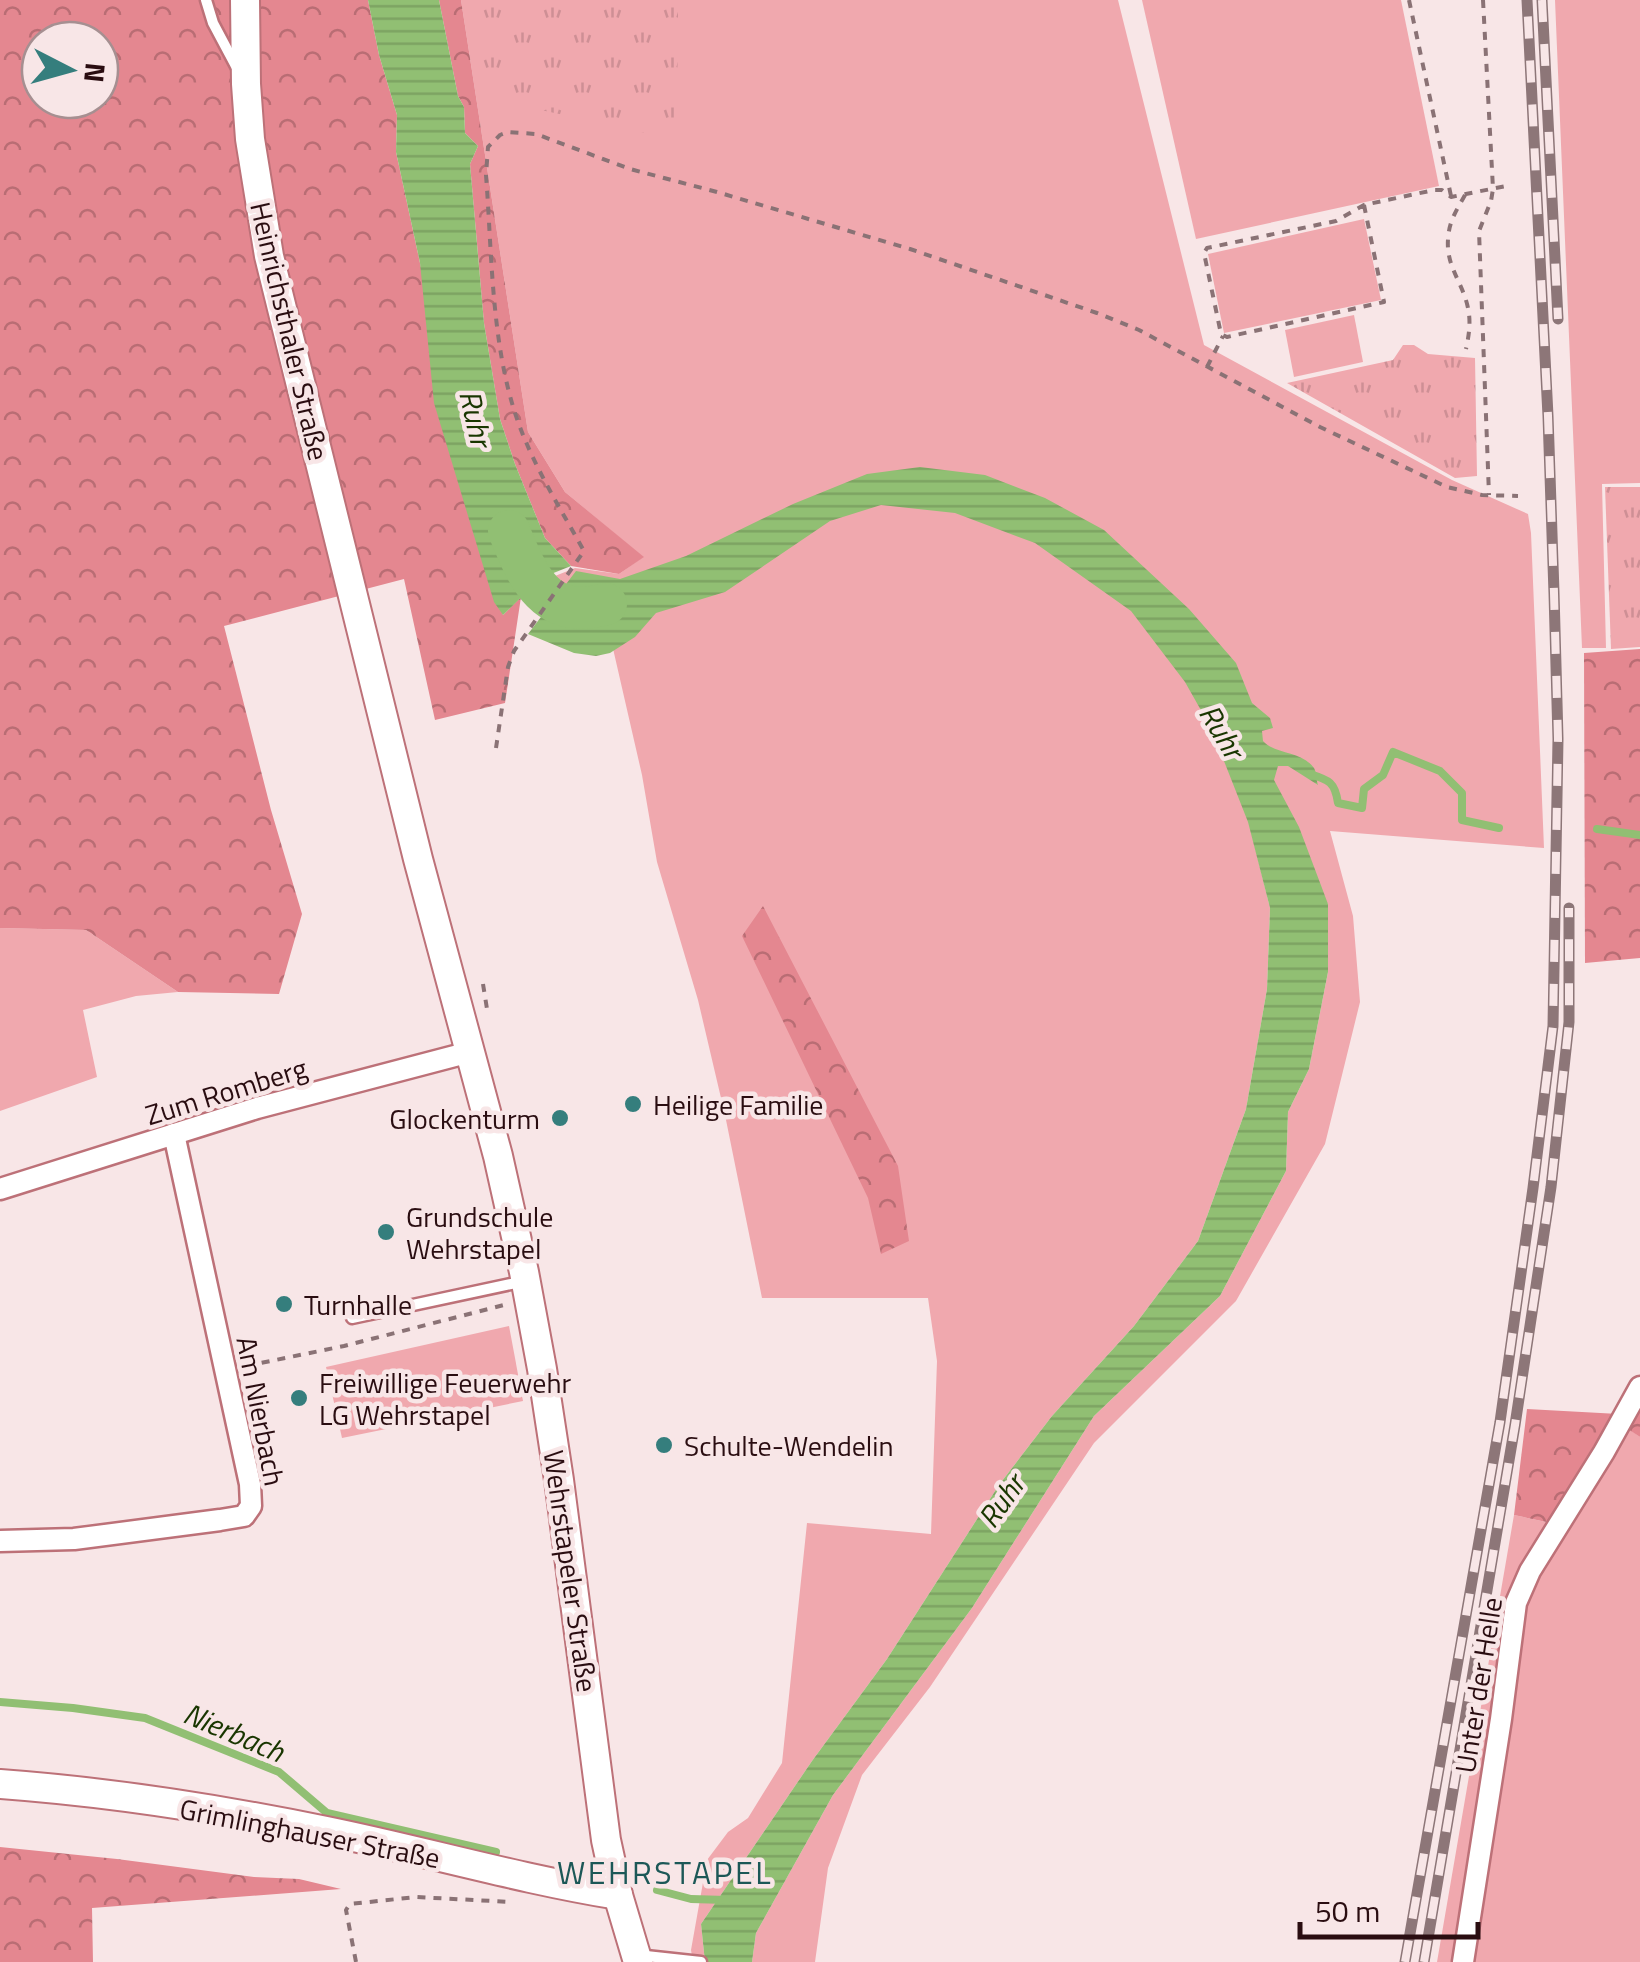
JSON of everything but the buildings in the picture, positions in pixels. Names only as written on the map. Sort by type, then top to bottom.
[{"type":"main road","name":"Heinrichsthaler Straße","points":[[245,0],[252,152],[268,256],[369,657]]},
{"type":"main road","name":"Wehrstapeler Straße","points":[[369,657],[418,860],[498,1156],[516,1283],[542,1369],[560,1480],[606,1840],[618,1896],[645,1958]]},
{"type":"main road","name":"Grimlinghauser Straße","points":[[0,1784],[137,1799],[324,1831],[618,1896]]},
{"type":"street","name":"Zum Romberg","points":[[0,1190],[257,1108],[470,1052]]},
{"type":"street","name":"Am Nierbach","points":[[0,1540],[74,1539],[244,1516],[251,1506],[174,1134]]},
{"type":"street","name":"Unter der Helle","points":[[1462,1962],[1516,1603],[1523,1582],[1640,1387]]},
{"type":"lane","points":[[206,0],[220,38],[246,84]]},
{"type":"lane","points":[[352,1318],[516,1283]]},
{"type":"lane","points":[[645,1958],[701,1962]]},
{"type":"path","points":[[1409,0],[1451,196]]},
{"type":"path","points":[[1483,0],[1492,189],[1479,231],[1489,495]]},
{"type":"path","points":[[496,748],[508,667],[522,636],[584,551],[534,460],[513,407],[502,354],[486,175],[488,147],[508,132],[551,138],[614,164],[947,262],[1120,322],[1320,427],[1447,486],[1470,494],[1518,496]]},
{"type":"path","points":[[1224,336],[1204,250],[1336,222],[1364,205],[1434,190],[1451,196],[1506,186]]},
{"type":"path","points":[[1465,194],[1451,223],[1447,250],[1469,310],[1466,348]]},
{"type":"path","points":[[1207,367],[1224,336],[1384,302],[1364,205]]},
{"type":"path","points":[[225,1370],[344,1346],[510,1304],[516,1283]]},
{"type":"path","points":[[356,1962],[346,1910],[350,1904],[416,1897],[515,1902]]},
{"type":"green space","points":[[0,0],[368,0],[397,115],[396,152],[420,263],[503,615],[521,597],[505,703],[435,720],[404,579],[224,626],[302,914],[279,994],[178,992],[86,930],[0,928]]},
{"type":"green space","points":[[439,0],[461,0],[528,432],[565,492],[644,557],[619,574],[571,566],[545,538],[500,419],[484,323],[470,164],[478,146],[465,133],[464,107],[458,96]]},
{"type":"green space","points":[[461,0],[1118,0],[1204,345],[1452,480],[1528,514],[1544,848],[1330,831],[1353,916],[1360,1002],[1325,1144],[1236,1301],[1094,1443],[930,1687],[862,1775],[828,1868],[815,1962],[752,1962],[756,1933],[833,1795],[972,1608],[1094,1416],[1220,1296],[1286,1171],[1288,1112],[1309,1069],[1328,972],[1328,904],[1249,823],[1270,908],[1267,989],[1246,1109],[1198,1241],[1134,1326],[1052,1416],[999,1485],[887,1659],[701,1924],[705,1962],[693,1962],[691,1950],[707,1860],[728,1832],[748,1818],[782,1763],[807,1523],[931,1534],[937,1361],[928,1298],[762,1298],[725,1115],[698,1000],[657,862],[642,775],[603,605],[545,580],[575,568],[619,574],[643,557],[565,492],[528,432]]},
{"type":"green space","points":[[468,0],[678,0],[673,139],[482,97]]},
{"type":"green space","points":[[1142,0],[1401,0],[1439,186],[1196,239]]},
{"type":"green space","points":[[1555,0],[1640,0],[1640,483],[1602,484],[1606,648],[1582,648]]},
{"type":"green space","points":[[1364,219],[1381,300],[1224,333],[1208,254]]},
{"type":"green space","points":[[1354,315],[1363,362],[1294,377],[1285,330]]},
{"type":"green space","points":[[1403,345],[1414,345],[1428,354],[1475,358],[1477,476],[1455,478],[1287,383],[1393,360]]},
{"type":"green space","points":[[1605,487],[1640,487],[1640,647],[1611,649]]},
{"type":"green space","points":[[1640,649],[1640,958],[1585,963],[1584,653]]},
{"type":"green space","points":[[763,906],[898,1166],[909,1241],[881,1254],[868,1198],[742,936]]},
{"type":"green space","points":[[0,928],[86,930],[178,992],[136,996],[83,1010],[97,1077],[0,1111]]},
{"type":"green space","points":[[509,1326],[523,1401],[342,1438],[326,1367]]},
{"type":"green space","points":[[1527,1409],[1637,1415],[1640,1411],[1640,1437],[1628,1429],[1600,1468],[1551,1523],[1514,1515]]},
{"type":"green space","points":[[1629,1429],[1640,1437],[1640,1962],[1466,1962],[1524,1593],[1600,1468]]},
{"type":"green space","points":[[1514,1515],[1551,1523],[1515,1580],[1459,1962],[1437,1962]]},
{"type":"green space","points":[[0,1847],[299,1879],[341,1889],[92,1908],[93,1962],[0,1962]]},
{"type":"water","points":[[368,0],[439,0],[458,96],[464,107],[465,133],[478,146],[470,164],[484,323],[500,419],[545,538],[571,566],[541,578],[503,615],[494,602],[434,403],[420,263],[396,152],[397,115]]},
{"type":"water","points":[[920,467],[985,475],[1045,498],[1104,530],[1189,609],[1236,663],[1252,703],[1270,718],[1273,728],[1262,731],[1263,741],[1309,762],[1316,772],[1318,785],[1288,766],[1278,766],[1274,780],[1299,827],[1328,904],[1328,972],[1309,1069],[1288,1112],[1286,1171],[1220,1296],[1094,1416],[972,1608],[833,1795],[756,1933],[752,1962],[705,1962],[701,1924],[887,1659],[999,1485],[1052,1416],[1134,1326],[1198,1241],[1246,1109],[1267,989],[1270,908],[1248,822],[1211,728],[1185,682],[1131,611],[1035,543],[955,513],[881,505],[830,521],[725,592],[656,613],[635,637],[610,653],[574,653],[528,634],[576,571],[620,579],[686,556],[793,504],[867,474]]},
{"type":"waterway","name":"Ruhr","points":[[509,531],[532,579],[554,601],[585,608],[606,604]]},
{"type":"waterway","points":[[1310,774],[1330,783],[1338,803],[1362,808],[1364,789],[1383,775],[1393,752],[1440,771],[1462,793],[1462,820],[1499,828]]},
{"type":"waterway","points":[[1597,829],[1640,835]]},
{"type":"waterway","name":"Nierbach","points":[[0,1702],[145,1718],[279,1772],[327,1813],[496,1852]]},
{"type":"waterway","name":"Nierbach","points":[[657,1890],[691,1899],[726,1900]]},
{"type":"railway","points":[[1405,1962],[1500,1422],[1553,1026],[1558,739],[1548,416],[1527,0]]},
{"type":"railway","points":[[1542,0],[1558,319]]},
{"type":"railway","points":[[1424,1962],[1551,1187],[1569,1022],[1569,908]]},
{"type":"place","name":"Heilige Familie","points":[[633,1104]]},
{"type":"place","name":"Glockenturm","points":[[560,1118]]},
{"type":"place","name":"Grundschule Wehrstapel","points":[[386,1232]]},
{"type":"place","name":"Turnhalle","points":[[284,1304]]},
{"type":"place","name":"Freiwillige Feuerwehr LG Wehrstapel","points":[[299,1398]]},
{"type":"place","name":"Schulte-Wendelin","points":[[664,1445]]},
{"type":"district","name":"WEHRSTAPEL","points":[[665,1872]]}]
